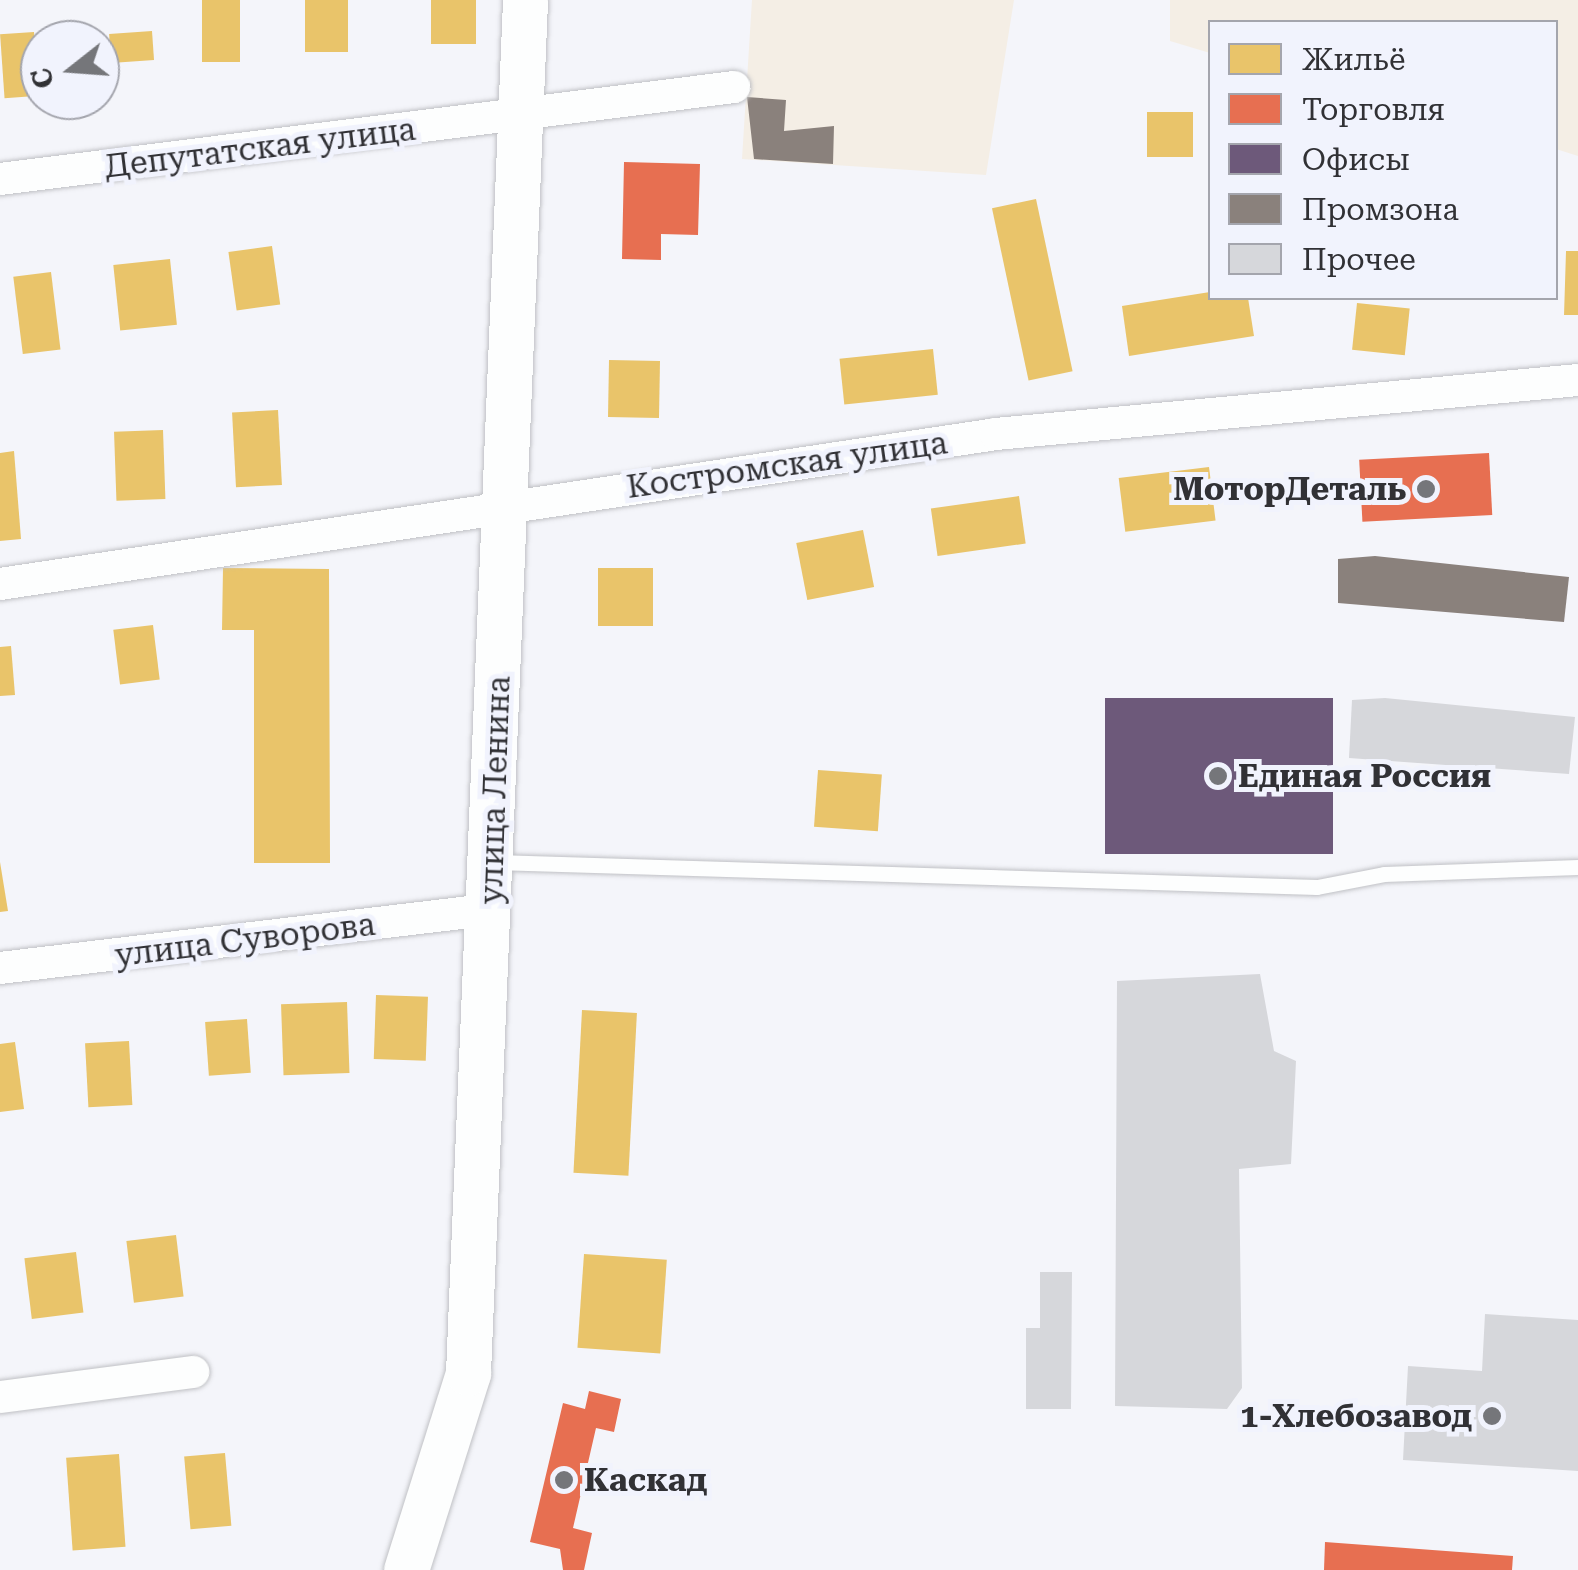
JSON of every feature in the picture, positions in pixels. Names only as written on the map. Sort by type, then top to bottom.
[{"type":"street","name":"улица Ленина","points":[[406,1570],[468,1373],[495,862],[504,507],[525,0]]},
{"type":"street","name":"Депутатская улица","points":[[0,179],[520,118],[734,87]]},
{"type":"street","name":"Костромская улица","points":[[0,584],[996,434],[1578,380]]},
{"type":"street","name":"улица Суворова","points":[[0,968],[490,910]]},
{"type":"street","points":[[0,1398],[194,1372]]},
{"type":"lane","points":[[495,862],[1318,888],[1384,874],[1578,867]]},
{"type":"shaded area","points":[[752,0],[1014,0],[986,175],[742,159]]},
{"type":"shaded area","points":[[1170,0],[1578,0],[1578,156],[1558,150],[1558,20],[1208,20],[1208,52],[1170,41]]},
{"type":"building: Жильё","points":[[202,0],[240,0],[240,62],[202,62]]},
{"type":"building: Жильё","points":[[305,0],[348,0],[348,52],[305,52]]},
{"type":"building: Жильё","points":[[431,0],[476,0],[476,44],[431,44]]},
{"type":"building: Жильё","points":[[152,31],[154,60],[120,62],[120,33]]},
{"type":"building: Жильё","points":[[20,33],[20,97],[5,98],[0,34]]},
{"type":"building: Жильё","points":[[1147,112],[1193,112],[1193,157],[1147,157]]},
{"type":"building: Жильё","points":[[1036,199],[1073,371],[1029,381],[992,208]]},
{"type":"building: Жильё","points":[[272,246],[280,304],[237,311],[228,252]]},
{"type":"building: Жильё","points":[[1566,251],[1578,251],[1578,315],[1564,315]]},
{"type":"building: Жильё","points":[[170,259],[177,325],[120,331],[113,265]]},
{"type":"building: Жильё","points":[[51,272],[61,349],[23,354],[13,277]]},
{"type":"building: Жильё","points":[[1208,292],[1208,300],[1248,300],[1254,336],[1129,356],[1122,306]]},
{"type":"building: Жильё","points":[[1357,303],[1410,309],[1405,355],[1352,350]]},
{"type":"building: Жильё","points":[[933,349],[938,395],[844,405],[840,359]]},
{"type":"building: Жильё","points":[[609,360],[660,361],[659,418],[608,417]]},
{"type":"building: Жильё","points":[[278,410],[282,485],[236,487],[232,412]]},
{"type":"building: Жильё","points":[[163,430],[165,499],[116,501],[114,432]]},
{"type":"building: Жильё","points":[[14,451],[21,539],[0,541],[0,453]]},
{"type":"building: Жильё","points":[[1209,467],[1216,521],[1125,532],[1119,478]]},
{"type":"building: Жильё","points":[[1019,496],[1026,544],[938,556],[931,508]]},
{"type":"building: Жильё","points":[[863,530],[874,587],[807,600],[796,543]]},
{"type":"building: Жильё","points":[[223,568],[329,569],[330,863],[254,863],[254,630],[222,630]]},
{"type":"building: Жильё","points":[[598,568],[653,568],[653,626],[598,626]]},
{"type":"building: Жильё","points":[[153,625],[160,680],[120,684],[113,630]]},
{"type":"building: Жильё","points":[[11,646],[15,695],[0,696],[0,647]]},
{"type":"building: Жильё","points":[[818,770],[882,774],[878,831],[814,827]]},
{"type":"building: Жильё","points":[[0,862],[8,911],[0,912]]},
{"type":"building: Жильё","points":[[376,995],[428,997],[426,1061],[374,1059]]},
{"type":"building: Жильё","points":[[347,1002],[349,1073],[284,1075],[281,1004]]},
{"type":"building: Жильё","points":[[582,1010],[637,1013],[628,1176],[573,1173]]},
{"type":"building: Жильё","points":[[247,1019],[251,1073],[209,1076],[205,1022]]},
{"type":"building: Жильё","points":[[129,1041],[132,1105],[88,1107],[85,1043]]},
{"type":"building: Жильё","points":[[15,1042],[24,1109],[0,1112],[0,1044]]},
{"type":"building: Жильё","points":[[176,1235],[184,1297],[134,1303],[126,1241]]},
{"type":"building: Жильё","points":[[76,1252],[83,1313],[32,1319],[24,1258]]},
{"type":"building: Жильё","points":[[584,1254],[667,1260],[660,1354],[577,1348]]},
{"type":"building: Жильё","points":[[225,1453],[231,1526],[191,1529],[184,1457]]},
{"type":"building: Жильё","points":[[119,1454],[125,1547],[73,1550],[66,1458]]},
{"type":"building: Торговля","points":[[624,162],[700,164],[698,235],[661,234],[661,260],[622,259]]},
{"type":"building: Торговля","name":"МоторДеталь","points":[[1489,453],[1492,515],[1362,522],[1359,460]]},
{"type":"building: Торговля","name":"Каскад","points":[[589,1391],[621,1399],[614,1432],[596,1428],[573,1528],[592,1533],[584,1570],[563,1570],[560,1549],[530,1542],[563,1403],[585,1409]]},
{"type":"building: Торговля","points":[[1325,1542],[1513,1556],[1512,1570],[1324,1570]]},
{"type":"building: Офисы","name":"Единая Россия","points":[[1105,698],[1333,698],[1333,854],[1105,854]]},
{"type":"building: Промзона","points":[[747,97],[786,100],[784,131],[834,126],[833,164],[754,159]]},
{"type":"building: Промзона","points":[[1375,556],[1569,577],[1564,622],[1338,603],[1338,559]]},
{"type":"building: Прочее","points":[[1385,698],[1575,717],[1569,774],[1349,758],[1352,700]]},
{"type":"building: Прочее","points":[[1260,974],[1274,1051],[1296,1061],[1291,1164],[1239,1169],[1242,1388],[1227,1409],[1115,1406],[1117,981]]},
{"type":"building: Прочее","points":[[1040,1272],[1072,1272],[1071,1409],[1026,1409],[1026,1328],[1040,1328]]},
{"type":"building: Прочее","name":"1-Хлебозавод","points":[[1485,1314],[1578,1320],[1578,1471],[1403,1460],[1408,1366],[1482,1371]]},
{"type":"place","name":"МоторДеталь","points":[[1426,489]]},
{"type":"place","name":"Единая Россия","points":[[1218,776]]},
{"type":"place","name":"1-Хлебозавод","points":[[1492,1416]]},
{"type":"place","name":"Каскад","points":[[564,1480]]}]
